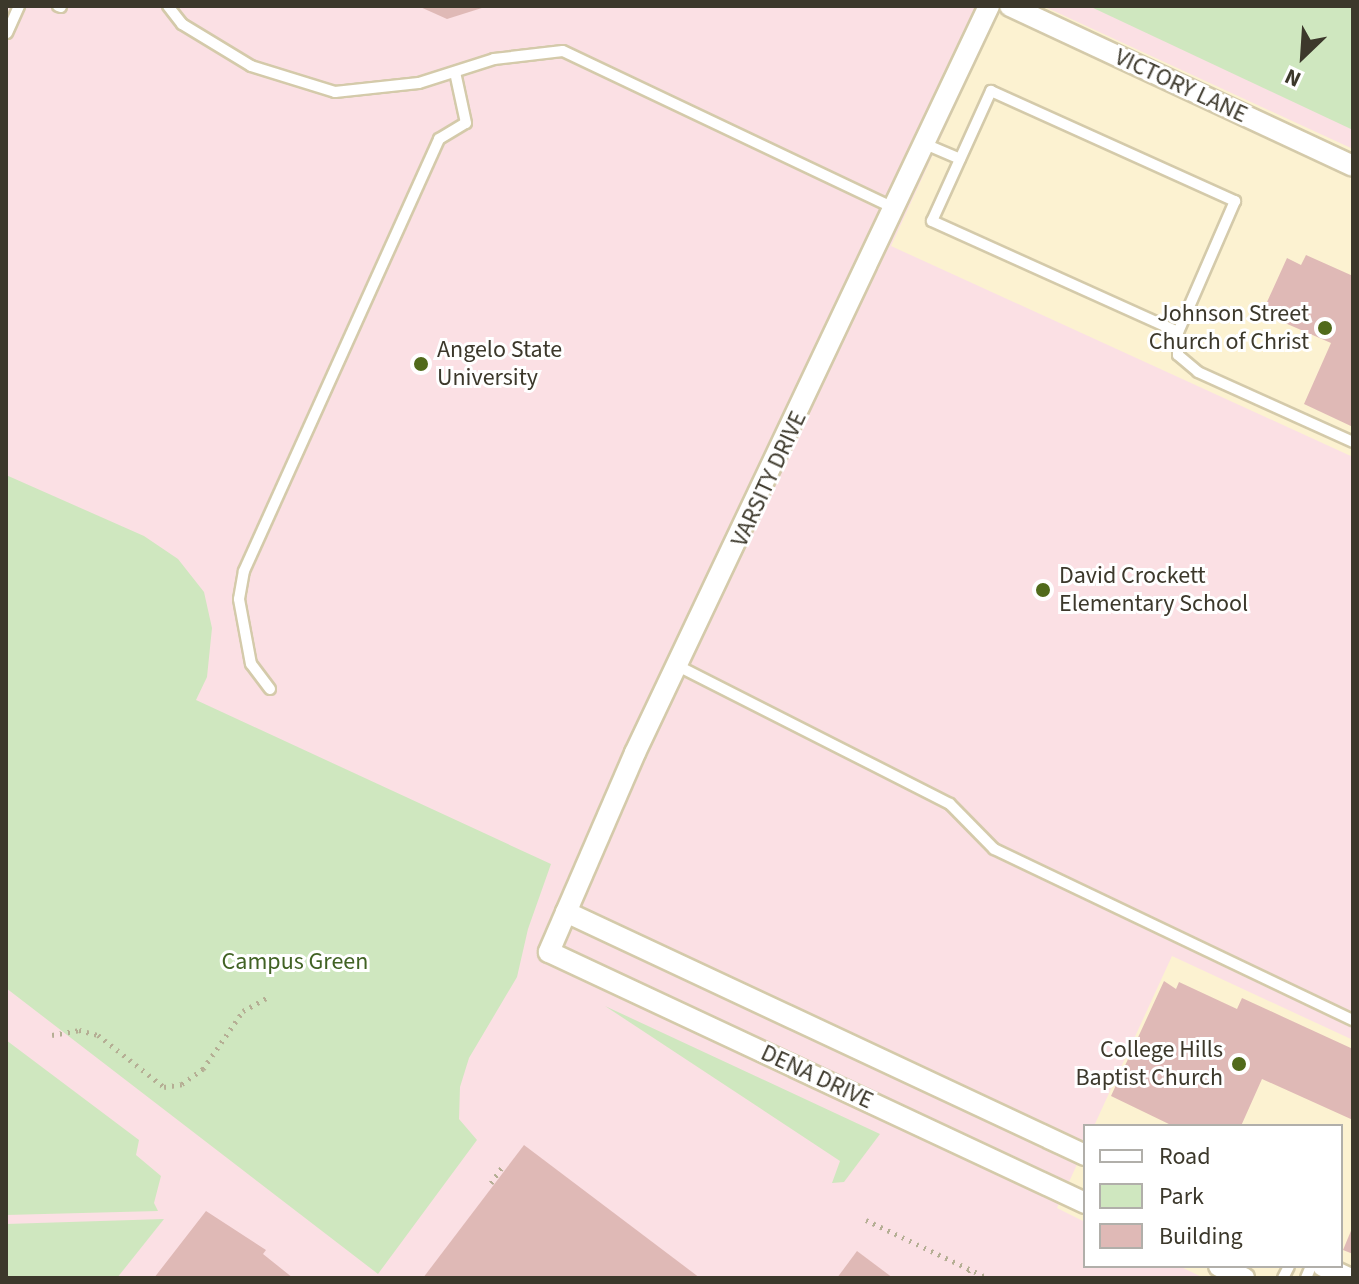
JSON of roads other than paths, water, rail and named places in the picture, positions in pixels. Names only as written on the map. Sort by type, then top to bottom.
[{"type":"street","name":"VARSITY DRIVE","points":[[549,952],[678,666],[989,6]]},
{"type":"street","name":"VICTORY LANE","points":[[1010,6],[1353,166]]},
{"type":"street","name":"DENA DRIVE","points":[[566,912],[1083,1154]]},
{"type":"street","name":"DENA DRIVE","points":[[549,952],[1083,1202]]},
{"type":"street","points":[[1223,1268],[1244,1278]]},
{"type":"street","points":[[1327,1268],[1349,1278]]},
{"type":"lane","points":[[7,33],[19,6]]},
{"type":"lane","points":[[168,6],[182,24],[251,66],[335,92],[419,83],[494,59],[563,51],[895,209]]},
{"type":"lane","points":[[270,689],[251,664],[239,599],[244,571],[439,139],[466,123],[455,72]]},
{"type":"lane","points":[[1178,332],[932,221],[991,91],[1235,201],[1178,332],[1176,349],[1191,368],[1353,442]]},
{"type":"lane","points":[[925,144],[960,159]]},
{"type":"lane","points":[[678,666],[950,804],[994,849],[1353,1020]]},
{"type":"place","name":"Johnson Street Church of Christ","points":[[1325,328]]},
{"type":"place","name":"Angelo State University","points":[[421,364]]},
{"type":"place","name":"David Crockett Elementary School","points":[[1043,590]]},
{"type":"place","name":"College Hills Baptist Church","points":[[1239,1064]]},
{"type":"park label","name":"Campus Green","points":[[295,962]]}]
